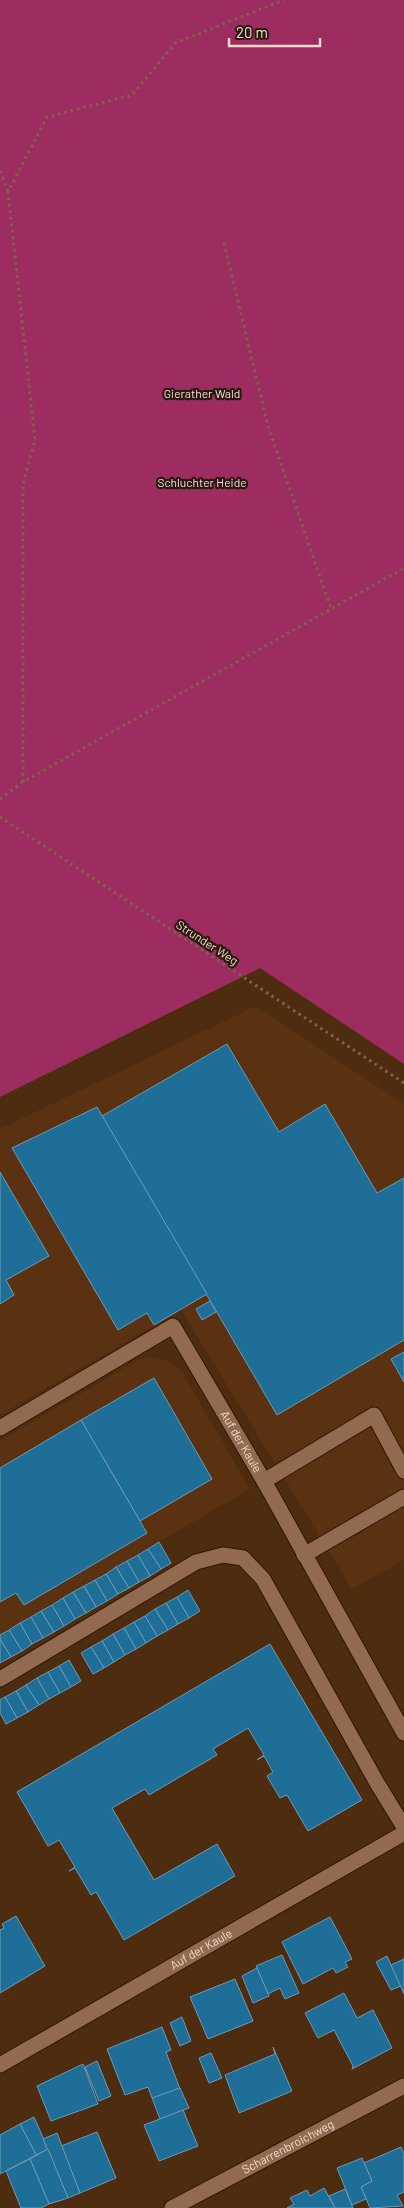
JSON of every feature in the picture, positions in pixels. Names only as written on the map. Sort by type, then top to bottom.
[{"type":"street","name":"Auf der Kaule","points":[[0,1428],[173,1326],[264,1481],[404,1733]]},
{"type":"street","points":[[264,1481],[374,1415],[404,1471]]},
{"type":"street","points":[[304,1555],[404,1497]]},
{"type":"street","points":[[0,1680],[196,1562],[223,1555],[243,1558],[263,1579],[404,1828]]},
{"type":"street","name":"Auf der Kaule","points":[[0,2065],[404,1833]]},
{"type":"street","name":"Scharrenbroichweg","points":[[172,2208],[404,2086]]},
{"type":"path","points":[[8,192],[47,117],[132,95],[175,43],[284,0]]},
{"type":"path","points":[[0,172],[8,192],[35,440],[23,484],[23,782]]},
{"type":"path","points":[[224,243],[268,426],[331,609]]},
{"type":"path","points":[[0,799],[23,782],[404,568]]},
{"type":"path","name":"Strunder Weg","points":[[0,817],[404,1083]]},
{"type":"shaded area","points":[[256,1006],[404,1104],[404,1560],[352,1589],[181,1310],[0,1415],[0,1129]]},
{"type":"shaded area","points":[[149,1357],[167,1360],[182,1372],[250,1489],[0,1634],[0,1441],[137,1361]]},
{"type":"green space","name":"Schluchter Heide","points":[[0,0],[404,0],[404,1064],[260,968],[0,1097]]},
{"type":"building","points":[[227,1044],[279,1132],[325,1104],[377,1193],[404,1178],[404,1340],[277,1415],[102,1116]]},
{"type":"building","points":[[97,1107],[207,1294],[154,1325],[147,1313],[118,1330],[12,1148]]},
{"type":"building","points":[[0,1172],[49,1256],[6,1280],[14,1295],[0,1304]]},
{"type":"building","points":[[210,1301],[216,1312],[202,1320],[196,1309]]},
{"type":"building","points":[[404,1352],[404,1382],[391,1359]]},
{"type":"building","points":[[154,1378],[212,1479],[140,1521],[81,1420]]},
{"type":"building","points":[[81,1420],[147,1533],[24,1605],[16,1593],[0,1602],[0,1468]]},
{"type":"building","points":[[159,1542],[171,1563],[161,1569],[148,1549]]},
{"type":"building","points":[[148,1549],[161,1569],[150,1576],[138,1555]]},
{"type":"building","points":[[138,1555],[150,1576],[139,1582],[127,1561]]},
{"type":"building","points":[[127,1561],[139,1582],[129,1588],[116,1567]]},
{"type":"building","points":[[116,1567],[129,1588],[118,1594],[106,1574]]},
{"type":"building","points":[[106,1574],[118,1594],[107,1601],[95,1580]]},
{"type":"building","points":[[95,1580],[107,1601],[96,1607],[84,1586]]},
{"type":"building","points":[[84,1586],[96,1607],[86,1613],[73,1592]]},
{"type":"building","points":[[188,1590],[200,1611],[189,1618],[177,1597]]},
{"type":"building","points":[[73,1592],[86,1613],[75,1619],[63,1598]]},
{"type":"building","points":[[177,1597],[189,1618],[178,1624],[166,1603]]},
{"type":"building","points":[[63,1598],[75,1619],[64,1626],[52,1605]]},
{"type":"building","points":[[166,1603],[178,1624],[168,1630],[155,1609]]},
{"type":"building","points":[[52,1605],[64,1626],[54,1632],[41,1611]]},
{"type":"building","points":[[155,1609],[168,1630],[157,1636],[145,1616]]},
{"type":"building","points":[[41,1611],[54,1632],[43,1638],[31,1617]]},
{"type":"building","points":[[145,1616],[157,1636],[146,1643],[134,1622]]},
{"type":"building","points":[[31,1617],[43,1638],[32,1644],[20,1623]]},
{"type":"building","points":[[134,1622],[146,1643],[136,1649],[124,1628]]},
{"type":"building","points":[[20,1623],[32,1644],[22,1651],[9,1630]]},
{"type":"building","points":[[124,1628],[136,1649],[125,1655],[113,1634]]},
{"type":"building","points":[[9,1630],[22,1651],[11,1657],[0,1639],[0,1635]]},
{"type":"building","points":[[113,1634],[125,1655],[114,1662],[102,1641]]},
{"type":"building","points":[[0,1639],[11,1657],[0,1663]]},
{"type":"building","points":[[102,1641],[114,1662],[104,1668],[91,1647]]},
{"type":"building","points":[[270,1644],[362,1800],[308,1831],[287,1795],[280,1798],[267,1776],[273,1772],[264,1756],[257,1760],[264,1755],[248,1728],[213,1749],[217,1755],[149,1795],[145,1789],[112,1808],[154,1880],[217,1844],[235,1876],[124,1940],[96,1892],[91,1895],[75,1868],[69,1871],[75,1867],[59,1840],[48,1846],[17,1792]]},
{"type":"building","points":[[91,1647],[104,1668],[93,1674],[81,1653]]},
{"type":"building","points":[[69,1660],[81,1681],[71,1687],[59,1666]]},
{"type":"building","points":[[59,1666],[71,1687],[60,1693],[48,1672]]},
{"type":"building","points":[[48,1672],[60,1693],[49,1699],[37,1678]]},
{"type":"building","points":[[37,1678],[49,1699],[39,1705],[26,1685]]},
{"type":"building","points":[[26,1685],[39,1705],[28,1712],[16,1691]]},
{"type":"building","points":[[16,1691],[28,1712],[17,1718],[5,1697]]},
{"type":"building","points":[[5,1697],[17,1718],[6,1724],[0,1713],[0,1700]]},
{"type":"building","points":[[16,1916],[45,1966],[0,1993],[0,1930],[4,1928],[2,1924]]},
{"type":"building","points":[[330,1917],[352,1959],[345,1962],[348,1967],[336,1973],[333,1968],[303,1984],[282,1942]]},
{"type":"building","points":[[282,1955],[299,1993],[285,1999],[280,1988],[268,1994],[256,1966]]},
{"type":"building","points":[[387,1956],[401,1986],[391,1990],[376,1962]]},
{"type":"building","points":[[404,1959],[404,1994],[391,1965]]},
{"type":"building","points":[[257,1968],[269,1996],[253,2003],[242,1976]]},
{"type":"building","points":[[235,1979],[253,2021],[208,2039],[190,1997]]},
{"type":"building","points":[[344,1993],[357,2018],[373,2010],[392,2048],[352,2069],[353,2066],[334,2030],[318,2038],[305,2013]]},
{"type":"building","points":[[182,2017],[191,2041],[180,2046],[170,2023]]},
{"type":"building","points":[[162,2027],[171,2050],[166,2052],[180,2089],[152,2098],[148,2087],[125,2095],[107,2049]]},
{"type":"building","points":[[273,2047],[292,2091],[239,2113],[225,2075],[275,2054]]},
{"type":"building","points":[[211,2053],[222,2078],[209,2083],[199,2058]]},
{"type":"building","points":[[97,2061],[111,2096],[99,2101],[85,2067]]},
{"type":"building","points":[[83,2064],[98,2104],[51,2121],[37,2086]]},
{"type":"building","points":[[180,2088],[189,2108],[160,2119],[152,2098]]},
{"type":"building","points":[[183,2110],[198,2146],[159,2161],[144,2125]]},
{"type":"building","points":[[34,2117],[48,2149],[36,2155],[20,2124]]},
{"type":"building","points":[[20,2124],[36,2155],[0,2174],[0,2135]]},
{"type":"building","points":[[97,2132],[116,2178],[80,2193],[61,2146]]},
{"type":"building","points":[[57,2133],[80,2193],[68,2198],[43,2139]]},
{"type":"building","points":[[401,2147],[404,2154],[404,2192],[397,2195],[403,2206],[370,2208],[361,2187],[372,2181],[364,2163]]},
{"type":"building","points":[[48,2149],[68,2198],[49,2204],[30,2159]]},
{"type":"building","points":[[362,2158],[372,2181],[361,2187],[366,2199],[352,2205],[337,2168]]},
{"type":"building","points":[[30,2159],[49,2204],[41,2208],[21,2208],[6,2171]]},
{"type":"building","points":[[324,2188],[335,2208],[287,2208],[294,2204],[290,2198],[307,2190],[310,2196]]},
{"type":"building","points":[[345,2189],[353,2208],[335,2208],[329,2196]]},
{"type":"park label","name":"Gierather Wald","points":[[202,394]]}]
